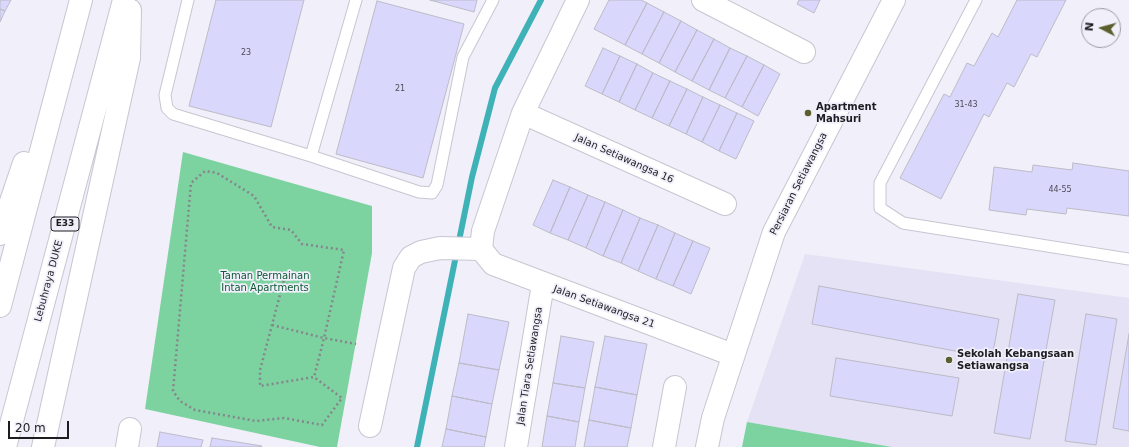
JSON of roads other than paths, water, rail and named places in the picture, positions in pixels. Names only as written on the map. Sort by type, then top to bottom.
[{"type":"main road","points":[[0,234],[80,0]]},
{"type":"main road","points":[[0,306],[80,0]]},
{"type":"main road","name":"Lebuhraya DUKE","points":[[5,447],[124,0]]},
{"type":"main road","points":[[43,447],[129,58],[131,0]]},
{"type":"main road","points":[[370,426],[404,268],[411,257],[421,252],[440,248],[474,249],[482,231],[524,113],[578,0]]},
{"type":"main road","points":[[703,0],[804,52]]},
{"type":"main road","name":"Persiaran Setiawangsa","points":[[706,447],[713,418],[774,232],[894,0]]},
{"type":"main road","name":"Jalan Setiawangsa 16","points":[[524,113],[725,204]]},
{"type":"main road","name":"Jalan Setiawangsa 21","points":[[474,249],[493,264],[733,355]]},
{"type":"main road","name":"Jalan Tiara Setiawangsa","points":[[516,447],[543,284]]},
{"type":"main road","points":[[58,447],[72,318]]},
{"type":"main road","points":[[664,447],[675,387]]},
{"type":"lane","points":[[188,0],[165,96],[167,108],[173,114],[311,156],[419,192],[432,193],[437,185],[463,57],[493,0]]},
{"type":"lane","points":[[311,156],[356,0]]},
{"type":"lane","points":[[976,0],[880,183],[880,208],[903,223],[1129,259]]},
{"type":"waterway","points":[[417,447],[472,177],[495,88],[541,0]]},
{"type":"place","name":"Apartment Mahsuri","points":[[808,113]]},
{"type":"place","name":"Sekolah Kebangsaan Setiawangsa","points":[[949,360]]},
{"type":"park label","name":"Taman Permainan Intan Apartments","points":[[265,282]]}]
